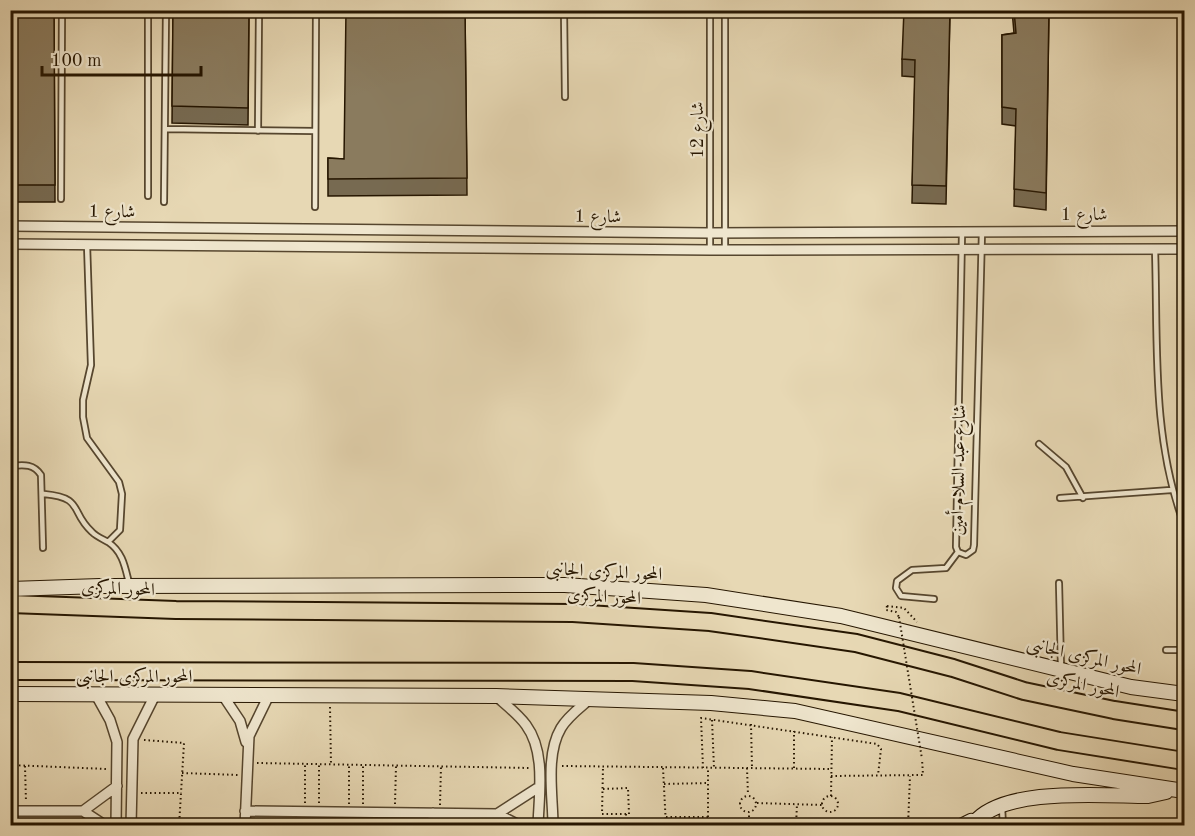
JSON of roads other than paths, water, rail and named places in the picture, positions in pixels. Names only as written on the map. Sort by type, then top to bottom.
[{"type":"highway","name":"المحور المركزى","points":[[10,604],[176,610],[573,613],[710,622],[856,643],[953,668],[1024,692],[1185,721]]},
{"type":"highway","points":[[10,670],[633,672],[750,680],[899,702],[1059,741],[1185,760]]},
{"type":"main road","name":"المحور المركزى الجانبى","points":[[10,589],[130,586],[565,585],[706,595],[796,608],[885,625],[1131,687],[1185,694]]},
{"type":"main road","name":"المحور المركزى الجانبى","points":[[10,694],[591,697],[711,703],[795,711],[1073,774],[1178,790]]},
{"type":"main road","points":[[971,825],[989,809],[1053,795],[1148,796],[1178,790]]},
{"type":"street","name":"شارع 1","points":[[10,226],[710,233],[962,230],[1185,231]]},
{"type":"street","name":"شارع 1","points":[[10,244],[710,250],[1185,249]]},
{"type":"street","points":[[95,693],[115,731],[119,753],[116,825]]},
{"type":"street","points":[[131,825],[133,739],[156,693]]},
{"type":"street","points":[[222,694],[240,721],[247,750]]},
{"type":"street","points":[[245,824],[247,750],[253,723],[269,695]]},
{"type":"street","points":[[496,696],[519,717],[531,733],[539,768],[538,825]]},
{"type":"street","points":[[553,825],[553,766],[556,739],[562,726],[591,697]]},
{"type":"street","points":[[83,811],[117,786]]},
{"type":"street","points":[[497,814],[539,787]]},
{"type":"street","points":[[10,811],[83,811],[106,825]]},
{"type":"street","points":[[245,811],[497,814],[521,825]]},
{"type":"street","points":[[433,825],[436,814]]},
{"type":"lane","points":[[61,199],[62,10]]},
{"type":"lane","points":[[148,10],[148,196]]},
{"type":"lane","points":[[164,202],[166,10]]},
{"type":"lane","points":[[258,130],[259,10]]},
{"type":"lane","points":[[315,207],[316,10]]},
{"type":"lane","points":[[564,10],[565,98]]},
{"type":"lane","name":"شارع 12","points":[[710,10],[710,250]]},
{"type":"lane","name":"شارع 12","points":[[725,10],[725,250]]},
{"type":"lane","points":[[165,129],[315,131]]},
{"type":"lane","name":"شارع عبد السلام أمين","points":[[962,230],[958,552],[966,555],[971,554],[974,545],[982,230]]},
{"type":"lane","points":[[87,244],[91,365],[83,400],[83,417],[87,438],[118,482],[122,494],[120,530],[108,542]]},
{"type":"lane","points":[[1155,249],[1159,374],[1171,490],[1185,524]]},
{"type":"lane","points":[[1039,444],[1066,466],[1083,498]]},
{"type":"lane","points":[[10,466],[29,465],[37,468],[41,475],[44,494],[43,548]]},
{"type":"lane","points":[[1060,498],[1171,490]]},
{"type":"lane","points":[[44,494],[63,496],[72,502],[90,531],[108,542],[124,560],[130,586]]},
{"type":"lane","points":[[934,599],[901,596],[896,588],[897,581],[912,570],[946,568],[958,552]]},
{"type":"lane","points":[[1059,583],[1062,671]]},
{"type":"lane","points":[[1166,650],[1185,650]]},
{"type":"lane","points":[[1002,805],[1003,825]]}]
